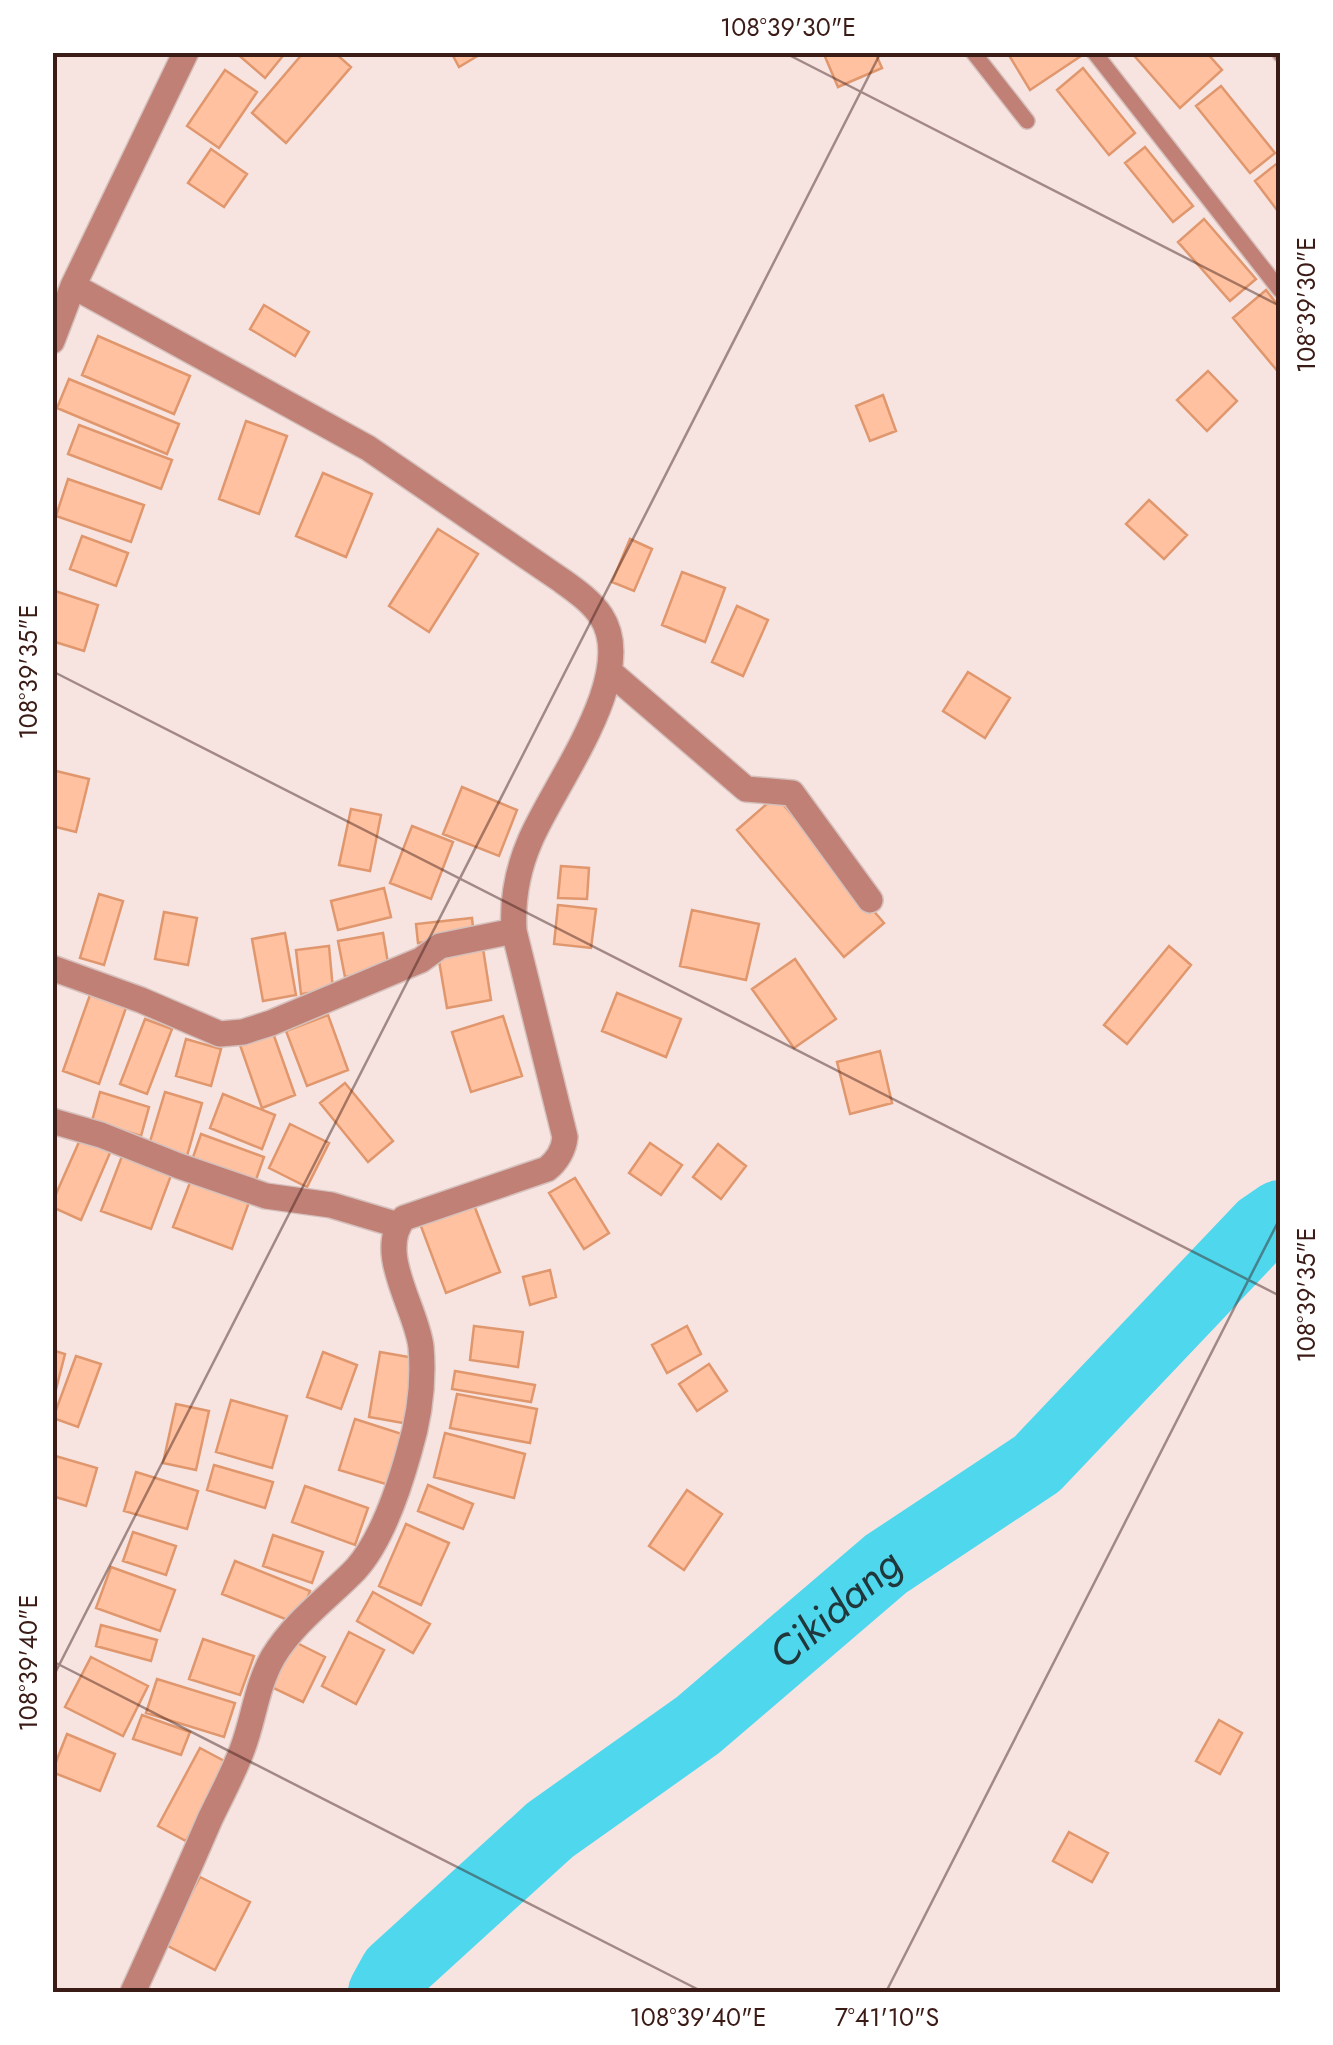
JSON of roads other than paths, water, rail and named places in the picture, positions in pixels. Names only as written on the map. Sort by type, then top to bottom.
[{"type":"street","points":[[52,341],[73,286],[186,52]]},
{"type":"street","points":[[73,286],[368,448],[582,595],[601,616],[609,634],[612,657],[599,707],[531,838],[512,904],[514,931],[564,1144],[547,1168],[404,1218],[398,1225],[393,1237],[396,1265],[421,1352],[418,1418],[405,1465],[376,1538],[358,1567],[292,1630],[274,1656],[254,1701],[242,1750],[133,1992]]},
{"type":"street","points":[[610,672],[746,789],[792,793],[870,900]]},
{"type":"street","points":[[52,968],[220,1034],[244,1032],[272,1023],[421,960],[440,946],[514,931]]},
{"type":"street","points":[[52,1121],[101,1134],[266,1196],[331,1206],[398,1225]]},
{"type":"lane","points":[[973,52],[1027,120]]},
{"type":"lane","points":[[1094,52],[1280,290]]},
{"type":"waterway","name":"Cikidang","points":[[383,1992],[394,1972],[550,1830],[698,1725],[886,1564],[1037,1464],[1261,1228],[1280,1215]]}]
